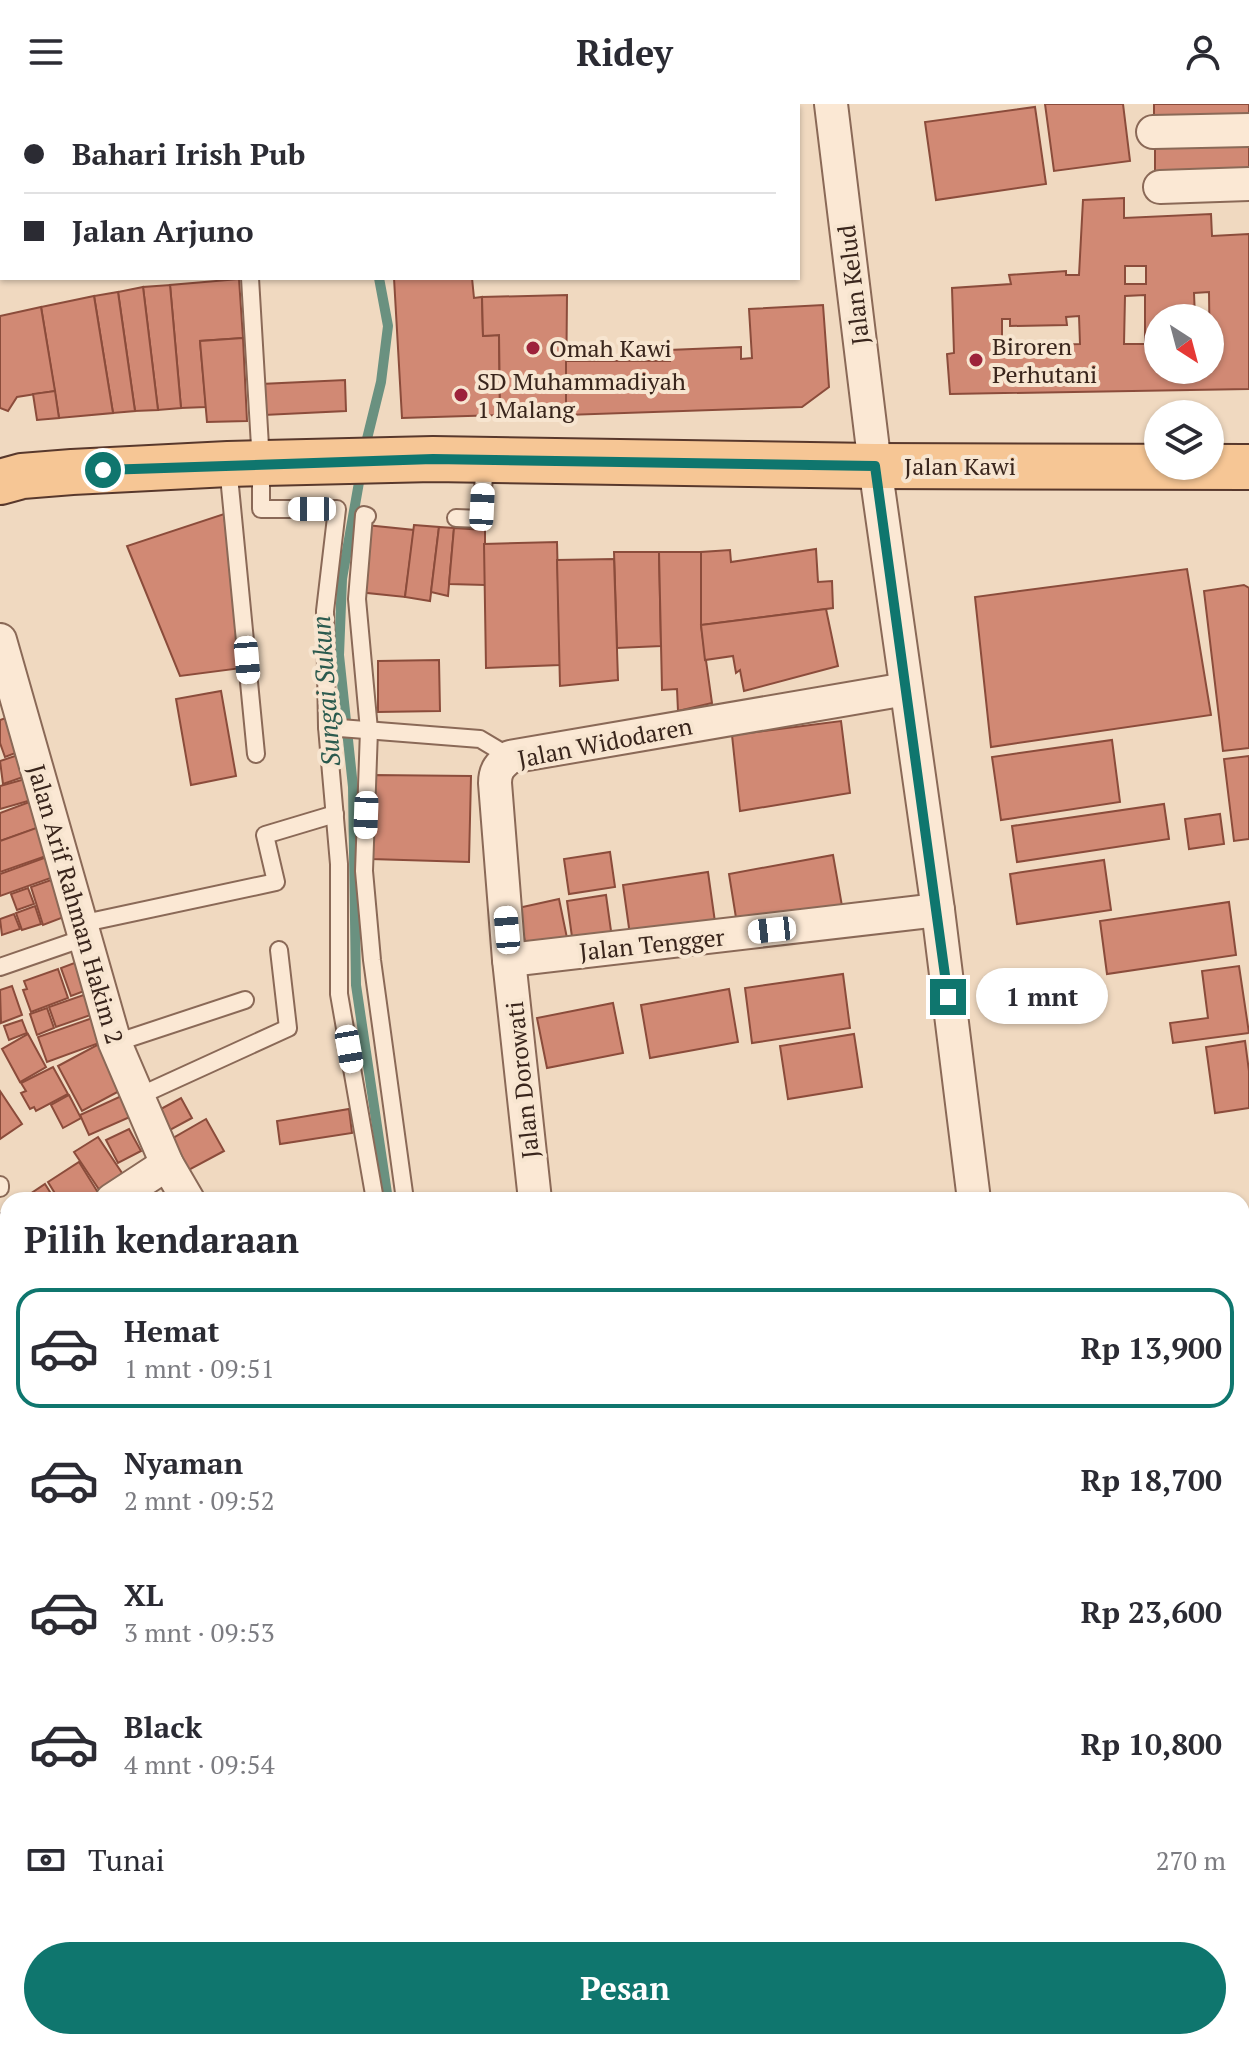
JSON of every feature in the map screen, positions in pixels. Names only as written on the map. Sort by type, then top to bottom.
[{"type":"main road","name":"Jalan Kawi","points":[[0,482],[34,475],[258,463],[433,459],[875,466],[1249,467]]},
{"type":"street","name":"Jalan Kelud","points":[[831,104],[875,466],[938,910],[973,1192]]},
{"type":"street","points":[[1153,132],[1249,130]]},
{"type":"street","points":[[1160,187],[1249,184]]},
{"type":"street","name":"Jalan Arif Rahman Hakim 2","points":[[0,640],[115,1043],[167,1164],[183,1192]]},
{"type":"street","name":"Jalan Widodaren","points":[[509,960],[495,773],[510,757],[906,689]]},
{"type":"street","name":"Jalan Tengger","points":[[509,960],[938,910]]},
{"type":"street","name":"Jalan Dorowati","points":[[509,960],[534,1192]]},
{"type":"street","points":[[124,1192],[167,1164]]},
{"type":"lane","points":[[250,280],[261,509],[337,509],[325,611],[327,727],[339,864],[339,994],[374,1192]]},
{"type":"lane","points":[[456,518],[481,519],[485,460]]},
{"type":"lane","points":[[256,754],[258,463]]},
{"type":"lane","points":[[367,516],[364,515],[357,599],[369,730],[364,871],[372,960],[404,1192]]},
{"type":"lane","points":[[327,727],[480,739],[510,757]]},
{"type":"lane","points":[[0,967],[82,931],[276,882],[265,835],[335,814]]},
{"type":"lane","points":[[137,1097],[288,1028],[279,950]]},
{"type":"lane","points":[[115,1043],[245,1000]]},
{"type":"building","points":[[1045,104],[1123,104],[1130,161],[1054,171]]},
{"type":"building","points":[[1154,104],[1249,104],[1249,115],[1154,119]]},
{"type":"building","points":[[1035,107],[1046,184],[936,200],[925,122]]},
{"type":"building","points":[[1249,137],[1249,176],[1155,179],[1155,139]]},
{"type":"building","points":[[1124,198],[1124,218],[1211,214],[1212,236],[1249,234],[1249,389],[950,394],[947,354],[954,353],[952,288],[1011,284],[1009,275],[1066,271],[1066,275],[1079,275],[1083,200]],"holes":[[[1125,266],[1146,266],[1146,284],[1125,284]],[[1079,316],[1080,344],[1002,346],[1002,319],[1010,319],[1010,326],[1067,325],[1066,317]]]},
{"type":"building","points":[[239,280],[243,338],[200,341],[206,407],[181,408],[170,285]]},
{"type":"building","points":[[394,280],[472,280],[474,298],[482,297],[483,336],[499,335],[500,415],[402,418]]},
{"type":"building","points":[[170,285],[181,408],[158,410],[143,287]]},
{"type":"building","points":[[143,287],[158,410],[135,411],[118,292]]},
{"type":"building","points":[[118,292],[135,411],[113,413],[94,296]]},
{"type":"building","name":"Omah Kawi","points":[[567,295],[566,405],[500,406],[499,335],[483,336],[482,297]]},
{"type":"building","points":[[94,296],[113,413],[59,418],[41,307]]},
{"type":"building","points":[[823,305],[829,387],[802,407],[566,415],[566,361],[670,361],[669,350],[741,347],[741,359],[752,358],[749,309]]},
{"type":"building","points":[[41,307],[55,391],[17,397],[8,411],[0,408],[0,316]]},
{"type":"building","points":[[243,338],[247,421],[207,422],[200,341]]},
{"type":"building","points":[[345,380],[346,411],[264,415],[261,384]]},
{"type":"building","points":[[55,391],[59,418],[37,420],[33,394]]},
{"type":"building","points":[[224,514],[242,668],[180,676],[127,546]]},
{"type":"building","points":[[366,525],[414,530],[405,597],[358,592]]},
{"type":"building","points":[[414,525],[439,527],[430,601],[405,597]]},
{"type":"building","points":[[439,527],[454,528],[448,596],[431,592]]},
{"type":"building","points":[[454,528],[485,530],[485,585],[449,584]]},
{"type":"building","points":[[557,542],[560,665],[486,668],[484,544]]},
{"type":"building","points":[[816,549],[818,582],[832,581],[833,608],[701,625],[701,552],[730,550],[731,562]]},
{"type":"building","points":[[614,552],[659,552],[661,646],[617,648]]},
{"type":"building","points":[[659,552],[701,552],[701,625],[712,703],[678,711],[677,689],[662,690]]},
{"type":"building","points":[[614,559],[618,680],[560,686],[557,560]]},
{"type":"building","points":[[1187,569],[1211,715],[991,747],[975,597]]},
{"type":"building","points":[[1244,585],[1249,588],[1249,748],[1223,751],[1204,591]]},
{"type":"building","points":[[826,609],[838,666],[744,691],[740,670],[736,673],[733,656],[705,660],[701,625]]},
{"type":"building","points":[[439,660],[440,711],[378,712],[378,661]]},
{"type":"building","points":[[221,691],[236,776],[191,785],[176,699]]},
{"type":"building","points":[[14,715],[26,749],[5,757],[0,743],[0,720]]},
{"type":"building","points":[[841,721],[850,793],[740,811],[732,735]]},
{"type":"building","points":[[1112,740],[1120,802],[1001,820],[992,757]]},
{"type":"building","points":[[21,754],[29,775],[3,784],[0,761]]},
{"type":"building","points":[[1249,756],[1249,839],[1234,841],[1224,759]]},
{"type":"building","points":[[373,775],[471,776],[469,862],[371,859]]},
{"type":"building","points":[[36,776],[42,797],[0,809],[0,786]]},
{"type":"building","points":[[40,798],[49,824],[0,841],[0,813]]},
{"type":"building","points":[[1164,804],[1169,839],[1017,862],[1012,826]]},
{"type":"building","points":[[1220,814],[1224,844],[1189,849],[1185,819]]},
{"type":"building","points":[[39,827],[49,855],[0,872],[0,841]]},
{"type":"building","points":[[610,852],[615,887],[569,894],[564,859]]},
{"type":"building","points":[[55,854],[62,874],[0,896],[0,874]]},
{"type":"building","points":[[833,855],[842,906],[737,924],[729,874]]},
{"type":"building","points":[[1104,860],[1111,910],[1017,924],[1010,874]]},
{"type":"building","points":[[708,872],[715,922],[630,935],[623,885]]},
{"type":"building","points":[[51,880],[64,917],[43,925],[31,887]]},
{"type":"building","points":[[28,888],[34,904],[17,910],[11,894]]},
{"type":"building","points":[[606,895],[612,938],[573,944],[567,901]]},
{"type":"building","points":[[559,899],[567,938],[526,947],[518,908]]},
{"type":"building","points":[[1229,902],[1236,955],[1107,974],[1100,921]]},
{"type":"building","points":[[35,906],[41,924],[22,930],[16,913]]},
{"type":"building","points":[[14,914],[20,929],[2,935],[0,919]]},
{"type":"building","points":[[85,959],[95,987],[71,996],[61,968]]},
{"type":"building","points":[[1239,966],[1249,1033],[1173,1043],[1170,1023],[1208,1018],[1202,971]]},
{"type":"building","points":[[58,969],[68,998],[31,1012],[23,990],[27,989],[24,981]]},
{"type":"building","points":[[843,974],[850,1028],[752,1043],[745,988]]},
{"type":"building","points":[[12,986],[22,1015],[1,1023],[0,990]]},
{"type":"building","points":[[729,989],[738,1042],[650,1058],[641,1005]]},
{"type":"building","points":[[95,991],[102,1011],[56,1027],[49,1007]]},
{"type":"building","points":[[613,1003],[623,1053],[547,1068],[537,1018]]},
{"type":"building","points":[[47,1008],[54,1028],[37,1035],[30,1014]]},
{"type":"building","points":[[101,1015],[110,1039],[47,1062],[38,1037]]},
{"type":"building","points":[[22,1020],[27,1033],[9,1040],[4,1026]]},
{"type":"building","points":[[28,1034],[46,1067],[20,1082],[2,1049]]},
{"type":"building","points":[[854,1034],[862,1087],[788,1099],[780,1046]]},
{"type":"building","points":[[1245,1041],[1249,1108],[1215,1113],[1206,1047]]},
{"type":"building","points":[[99,1044],[123,1089],[82,1111],[58,1066]]},
{"type":"building","points":[[53,1067],[68,1094],[36,1111],[34,1107],[30,1109],[21,1093],[26,1091],[21,1083]]},
{"type":"building","points":[[0,1091],[22,1124],[0,1139]]},
{"type":"building","points":[[130,1092],[139,1113],[89,1135],[80,1115]]},
{"type":"building","points":[[69,1095],[81,1118],[63,1128],[51,1105]]},
{"type":"building","points":[[181,1098],[192,1118],[170,1130],[159,1110]]},
{"type":"building","points":[[349,1109],[352,1133],[280,1144],[277,1121]]},
{"type":"building","points":[[206,1119],[224,1151],[185,1172],[168,1141]]},
{"type":"building","points":[[129,1129],[141,1151],[118,1163],[106,1140]]},
{"type":"building","points":[[98,1137],[126,1179],[101,1192],[74,1152]]},
{"type":"building","points":[[79,1162],[98,1192],[54,1192],[48,1182]]},
{"type":"building","points":[[45,1184],[50,1192],[33,1192]]},
{"type":"waterway","name":"Sungai Sukun","points":[[364,451],[381,382],[388,326],[379,280]]},
{"type":"waterway","name":"Sungai Sukun","points":[[361,471],[342,579],[339,655],[353,787],[356,985],[387,1192]]},
{"type":"place","name":"Omah Kawi","points":[[533,348]]},
{"type":"place","name":"Biroren Perhutani","points":[[976,360]]},
{"type":"place","name":"SD Muhammadiyah 1 Malang","points":[[461,395]]},
{"type":"route","points":[[103,470],[433,459],[875,466],[948,997]]}]
